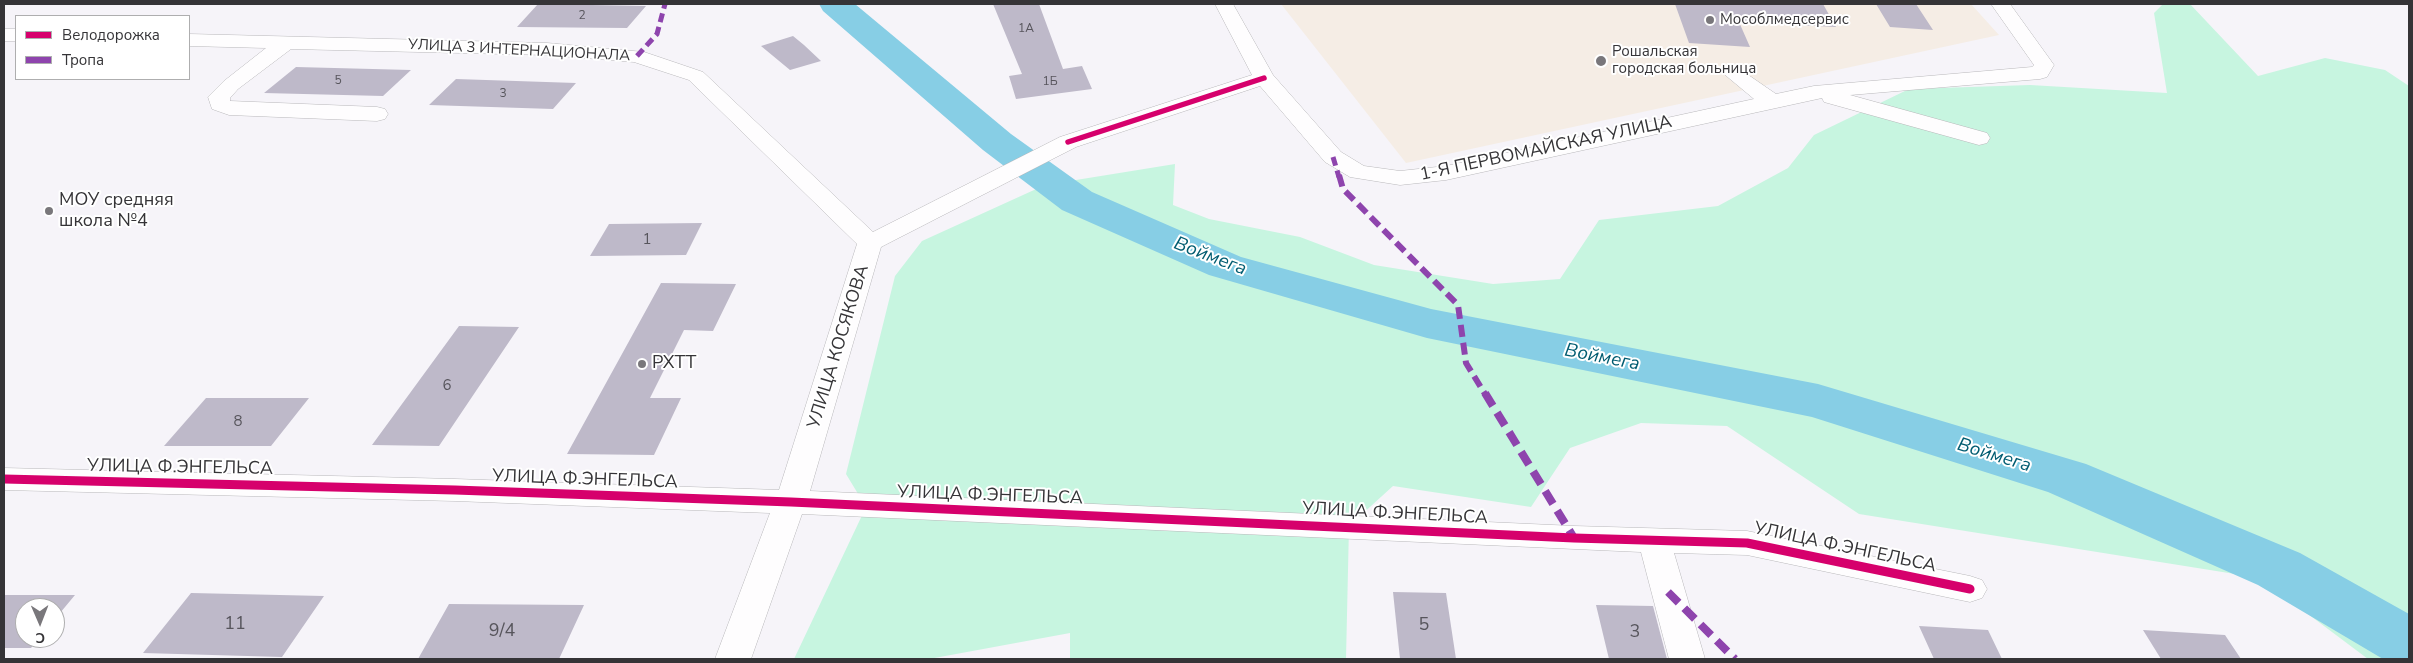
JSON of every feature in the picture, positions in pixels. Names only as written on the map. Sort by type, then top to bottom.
[{"type":"street","name":"1-Я ПЕРВОМАЙСКАЯ УЛИЦА","points":[[1224,4],[1264,78],[1333,157],[1358,172],[1400,178],[1446,173],[1770,100],[1814,92],[2040,73],[2044,65],[2000,4]]},
{"type":"street","name":"УЛИЦА 3 ИНТЕРНАЦИОНАЛА","points":[[190,40],[547,49],[637,56],[696,76],[870,243]]},
{"type":"street","points":[[286,42],[231,85],[219,97],[220,104],[230,108],[377,114]]},
{"type":"street","points":[[1734,74],[1770,100]]},
{"type":"street","name":"УЛИЦА КОСЯКОВА","points":[[732,659],[791,502],[870,243],[1068,142],[1264,78]]},
{"type":"street","points":[[1814,92],[1979,138]]},
{"type":"street","name":"УЛИЦА Ф.ЭНГЕЛЬСА","points":[[4,479],[455,490],[791,502],[1747,543],[1970,590]]},
{"type":"street","points":[[1654,540],[1688,659]]},
{"type":"shaded area","name":"Рошальская городская больница","points":[[1281,4],[1971,4],[1999,35],[1406,163]]},
{"type":"green space","points":[[2163,4],[2190,4],[2258,76],[2325,58],[2385,70],[2409,86],[2409,659],[2368,659],[2260,578],[1859,514],[1727,426],[1641,423],[1570,448],[1531,507],[1393,486],[1349,526],[1346,659],[1070,659],[1070,633],[929,659],[794,659],[866,507],[846,474],[895,276],[922,241],[1045,185],[1175,164],[1173,205],[1209,219],[1300,237],[1374,265],[1493,284],[1560,279],[1599,220],[1718,206],[1788,168],[1814,135],[1909,89],[2030,85],[2167,93],[2154,13]]},
{"type":"building","points":[[538,4],[646,6],[627,28],[517,27]]},
{"type":"building","points":[[993,4],[1039,4],[1063,69],[1082,66],[1092,89],[1016,99],[1009,76],[1022,74]]},
{"type":"building","points":[[1675,4],[1823,4],[1836,27],[1739,22],[1750,47],[1689,43]]},
{"type":"building","points":[[1876,4],[1916,4],[1933,30],[1890,27]]},
{"type":"building","points":[[793,36],[821,61],[790,70],[761,46]]},
{"type":"building","points":[[296,67],[411,70],[383,96],[264,93]]},
{"type":"building","points":[[456,79],[576,83],[553,109],[429,105]]},
{"type":"building","points":[[702,223],[686,255],[590,256],[609,224]]},
{"type":"building","name":"РХТТ","points":[[661,283],[736,284],[713,331],[684,330],[650,398],[681,398],[654,455],[567,454]]},
{"type":"building","points":[[459,326],[519,327],[439,446],[372,445]]},
{"type":"building","points":[[206,398],[309,398],[271,446],[164,446]]},
{"type":"building","points":[[1393,592],[1446,593],[1456,659],[1400,659]]},
{"type":"building","points":[[191,593],[324,596],[282,657],[143,653]]},
{"type":"building","points":[[4,595],[75,595],[65,607],[65,598],[15,598],[15,648],[4,648]]},
{"type":"building","points":[[449,604],[584,605],[559,659],[418,659]]},
{"type":"building","points":[[1596,605],[1653,606],[1667,659],[1609,659]]},
{"type":"building","points":[[1919,626],[1988,630],[2002,659],[1934,659]]},
{"type":"building","points":[[2143,630],[2225,635],[2241,659],[2161,659]]},
{"type":"waterway","name":"Воймега","points":[[835,4],[997,142],[1077,201],[1225,266],[1427,323],[1818,401],[2067,478],[2279,569],[2409,644]]},
{"type":"marked path","points":[[637,56],[657,34],[665,4]]},
{"type":"marked path","points":[[1333,157],[1343,189],[1458,305],[1466,363],[1574,538]]},
{"type":"marked path","points":[[1668,592],[1735,659]]},
{"type":"cycle path","points":[[1068,142],[1264,78]]},
{"type":"cycle path","points":[[4,479],[455,490],[791,502],[1574,538],[1747,543],[1970,589]]},
{"type":"place","name":"Мособлмедсервис","points":[[1710,20]]},
{"type":"place","name":"Рошальская городская больница","points":[[1601,61]]},
{"type":"place","name":"МОУ средняя школа №4","points":[[49,211]]},
{"type":"place","name":"РХТТ","points":[[642,364]]}]
